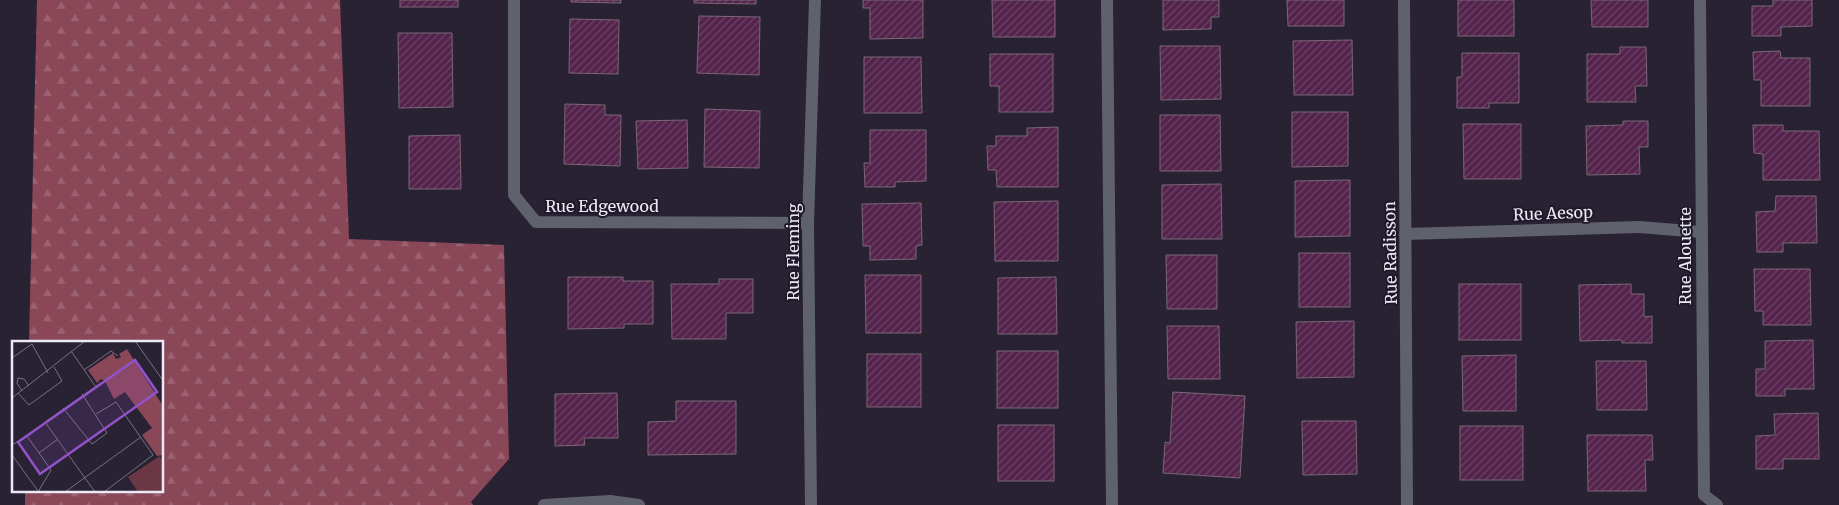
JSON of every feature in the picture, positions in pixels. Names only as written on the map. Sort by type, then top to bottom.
[{"type":"street","name":"Rue Edgewood","points":[[514,0],[514,195],[536,222],[808,223]]},
{"type":"street","name":"Rue Fleming","points":[[811,505],[808,223],[815,0]]},
{"type":"street","points":[[1108,0],[1112,505]]},
{"type":"street","name":"Rue Radisson","points":[[1404,0],[1407,505]]},
{"type":"street","name":"Rue Alouette","points":[[1700,0],[1704,495],[1717,505]]},
{"type":"street","name":"Rue Aesop","points":[[1406,234],[1639,227],[1701,232]]},
{"type":"street","points":[[544,505],[610,503],[639,505]]},
{"type":"green space","points":[[37,0],[340,0],[349,239],[504,245],[509,459],[471,502],[473,505],[25,505],[25,492],[164,492],[164,341],[29,341]]},
{"type":"building","points":[[400,0],[458,0],[458,7],[400,7]]},
{"type":"building","points":[[571,0],[621,0],[621,3],[571,2]]},
{"type":"building","points":[[694,0],[756,0],[756,4],[694,3]]},
{"type":"building","points":[[863,0],[923,0],[923,38],[870,39],[870,8],[863,8]]},
{"type":"building","points":[[992,0],[1055,0],[1055,37],[993,37]]},
{"type":"building","points":[[1163,0],[1219,0],[1219,17],[1211,17],[1211,29],[1163,30]]},
{"type":"building","points":[[1287,0],[1344,0],[1344,26],[1288,26]]},
{"type":"building","points":[[1458,0],[1514,0],[1514,36],[1458,36]]},
{"type":"building","points":[[1591,0],[1648,0],[1648,27],[1592,27]]},
{"type":"building","points":[[1773,0],[1812,0],[1812,26],[1781,27],[1781,36],[1752,36],[1752,6],[1773,6]]},
{"type":"building","points":[[699,16],[760,17],[759,75],[697,73]]},
{"type":"building","points":[[570,19],[619,20],[618,74],[569,73]]},
{"type":"building","points":[[398,33],[452,33],[453,107],[399,108]]},
{"type":"building","points":[[1352,40],[1353,95],[1294,95],[1293,41]]},
{"type":"building","points":[[1160,46],[1220,46],[1221,99],[1161,100]]},
{"type":"building","points":[[1620,47],[1646,47],[1647,86],[1635,86],[1636,102],[1587,102],[1587,54],[1620,54]]},
{"type":"building","points":[[1780,51],[1781,58],[1810,58],[1810,106],[1761,106],[1761,80],[1754,80],[1753,52]]},
{"type":"building","points":[[1462,53],[1519,53],[1519,103],[1489,103],[1489,108],[1457,108],[1457,77],[1462,77]]},
{"type":"building","points":[[990,54],[1053,54],[1053,112],[999,112],[999,86],[990,86]]},
{"type":"building","points":[[864,57],[921,57],[922,113],[864,113]]},
{"type":"building","points":[[565,104],[605,105],[605,115],[621,115],[620,166],[564,164]]},
{"type":"building","points":[[705,109],[760,111],[759,168],[704,167]]},
{"type":"building","points":[[1292,112],[1348,112],[1348,166],[1292,167]]},
{"type":"building","points":[[1160,115],[1220,115],[1221,171],[1160,171]]},
{"type":"building","points":[[687,120],[688,168],[638,169],[636,121]]},
{"type":"building","points":[[1623,121],[1648,121],[1648,147],[1639,147],[1640,174],[1587,175],[1586,126],[1623,125]]},
{"type":"building","points":[[1463,124],[1521,124],[1521,179],[1464,179]]},
{"type":"building","points":[[1753,125],[1783,125],[1783,131],[1819,131],[1820,180],[1763,180],[1763,154],[1754,153]]},
{"type":"building","points":[[1058,127],[1058,187],[997,187],[996,170],[988,170],[987,146],[996,146],[996,136],[1027,136],[1027,128]]},
{"type":"building","points":[[870,130],[926,130],[926,181],[895,182],[895,187],[865,187],[864,163],[870,163]]},
{"type":"building","points":[[460,135],[461,189],[409,189],[409,136]]},
{"type":"building","points":[[1350,180],[1350,236],[1295,237],[1295,181]]},
{"type":"building","points":[[1221,184],[1222,239],[1162,239],[1162,185]]},
{"type":"building","points":[[1776,196],[1816,196],[1817,243],[1783,243],[1783,252],[1757,252],[1756,212],[1775,211]]},
{"type":"building","points":[[1058,201],[1058,261],[995,261],[994,202]]},
{"type":"building","points":[[921,203],[922,245],[916,246],[916,259],[870,260],[870,246],[863,246],[862,204]]},
{"type":"building","points":[[1299,253],[1350,253],[1350,307],[1299,307]]},
{"type":"building","points":[[1166,255],[1217,255],[1217,309],[1167,309]]},
{"type":"building","points":[[1754,269],[1810,269],[1811,325],[1763,325],[1763,311],[1755,311]]},
{"type":"building","points":[[865,275],[921,275],[921,333],[866,333]]},
{"type":"building","points":[[568,277],[623,277],[623,281],[653,281],[653,324],[624,324],[624,328],[568,329]]},
{"type":"building","points":[[1056,277],[1057,334],[998,334],[998,278]]},
{"type":"building","points":[[719,279],[753,279],[753,313],[726,313],[726,339],[672,339],[671,284],[719,284]]},
{"type":"building","points":[[1459,284],[1521,284],[1521,340],[1459,340]]},
{"type":"building","points":[[1631,284],[1631,294],[1644,294],[1644,317],[1652,316],[1652,343],[1622,343],[1622,340],[1580,341],[1579,285]]},
{"type":"building","points":[[1354,321],[1354,377],[1297,378],[1296,322]]},
{"type":"building","points":[[1167,326],[1219,326],[1220,379],[1168,379]]},
{"type":"building","points":[[1813,340],[1814,389],[1785,389],[1785,396],[1756,396],[1756,369],[1765,369],[1765,341]]},
{"type":"building","points":[[997,351],[1058,351],[1058,408],[997,408]]},
{"type":"building","points":[[867,354],[921,354],[921,407],[867,407]]},
{"type":"building","points":[[1516,355],[1516,411],[1463,411],[1462,356]]},
{"type":"building","points":[[1596,361],[1646,361],[1647,410],[1597,410]]},
{"type":"building","points":[[1173,392],[1245,396],[1240,478],[1163,473],[1165,442],[1170,443]]},
{"type":"building","points":[[617,393],[618,438],[584,438],[585,445],[555,446],[555,394]]},
{"type":"building","points":[[676,401],[736,401],[736,454],[648,455],[648,422],[676,421]]},
{"type":"building","points":[[1818,413],[1819,459],[1783,459],[1783,469],[1756,469],[1756,436],[1775,435],[1774,414]]},
{"type":"building","points":[[1302,421],[1356,421],[1357,474],[1303,475]]},
{"type":"building","points":[[998,425],[1054,425],[1054,481],[998,481]]},
{"type":"building","points":[[1460,426],[1523,426],[1523,480],[1460,480]]},
{"type":"building","points":[[1587,435],[1652,435],[1653,460],[1645,460],[1646,491],[1588,491]]}]
